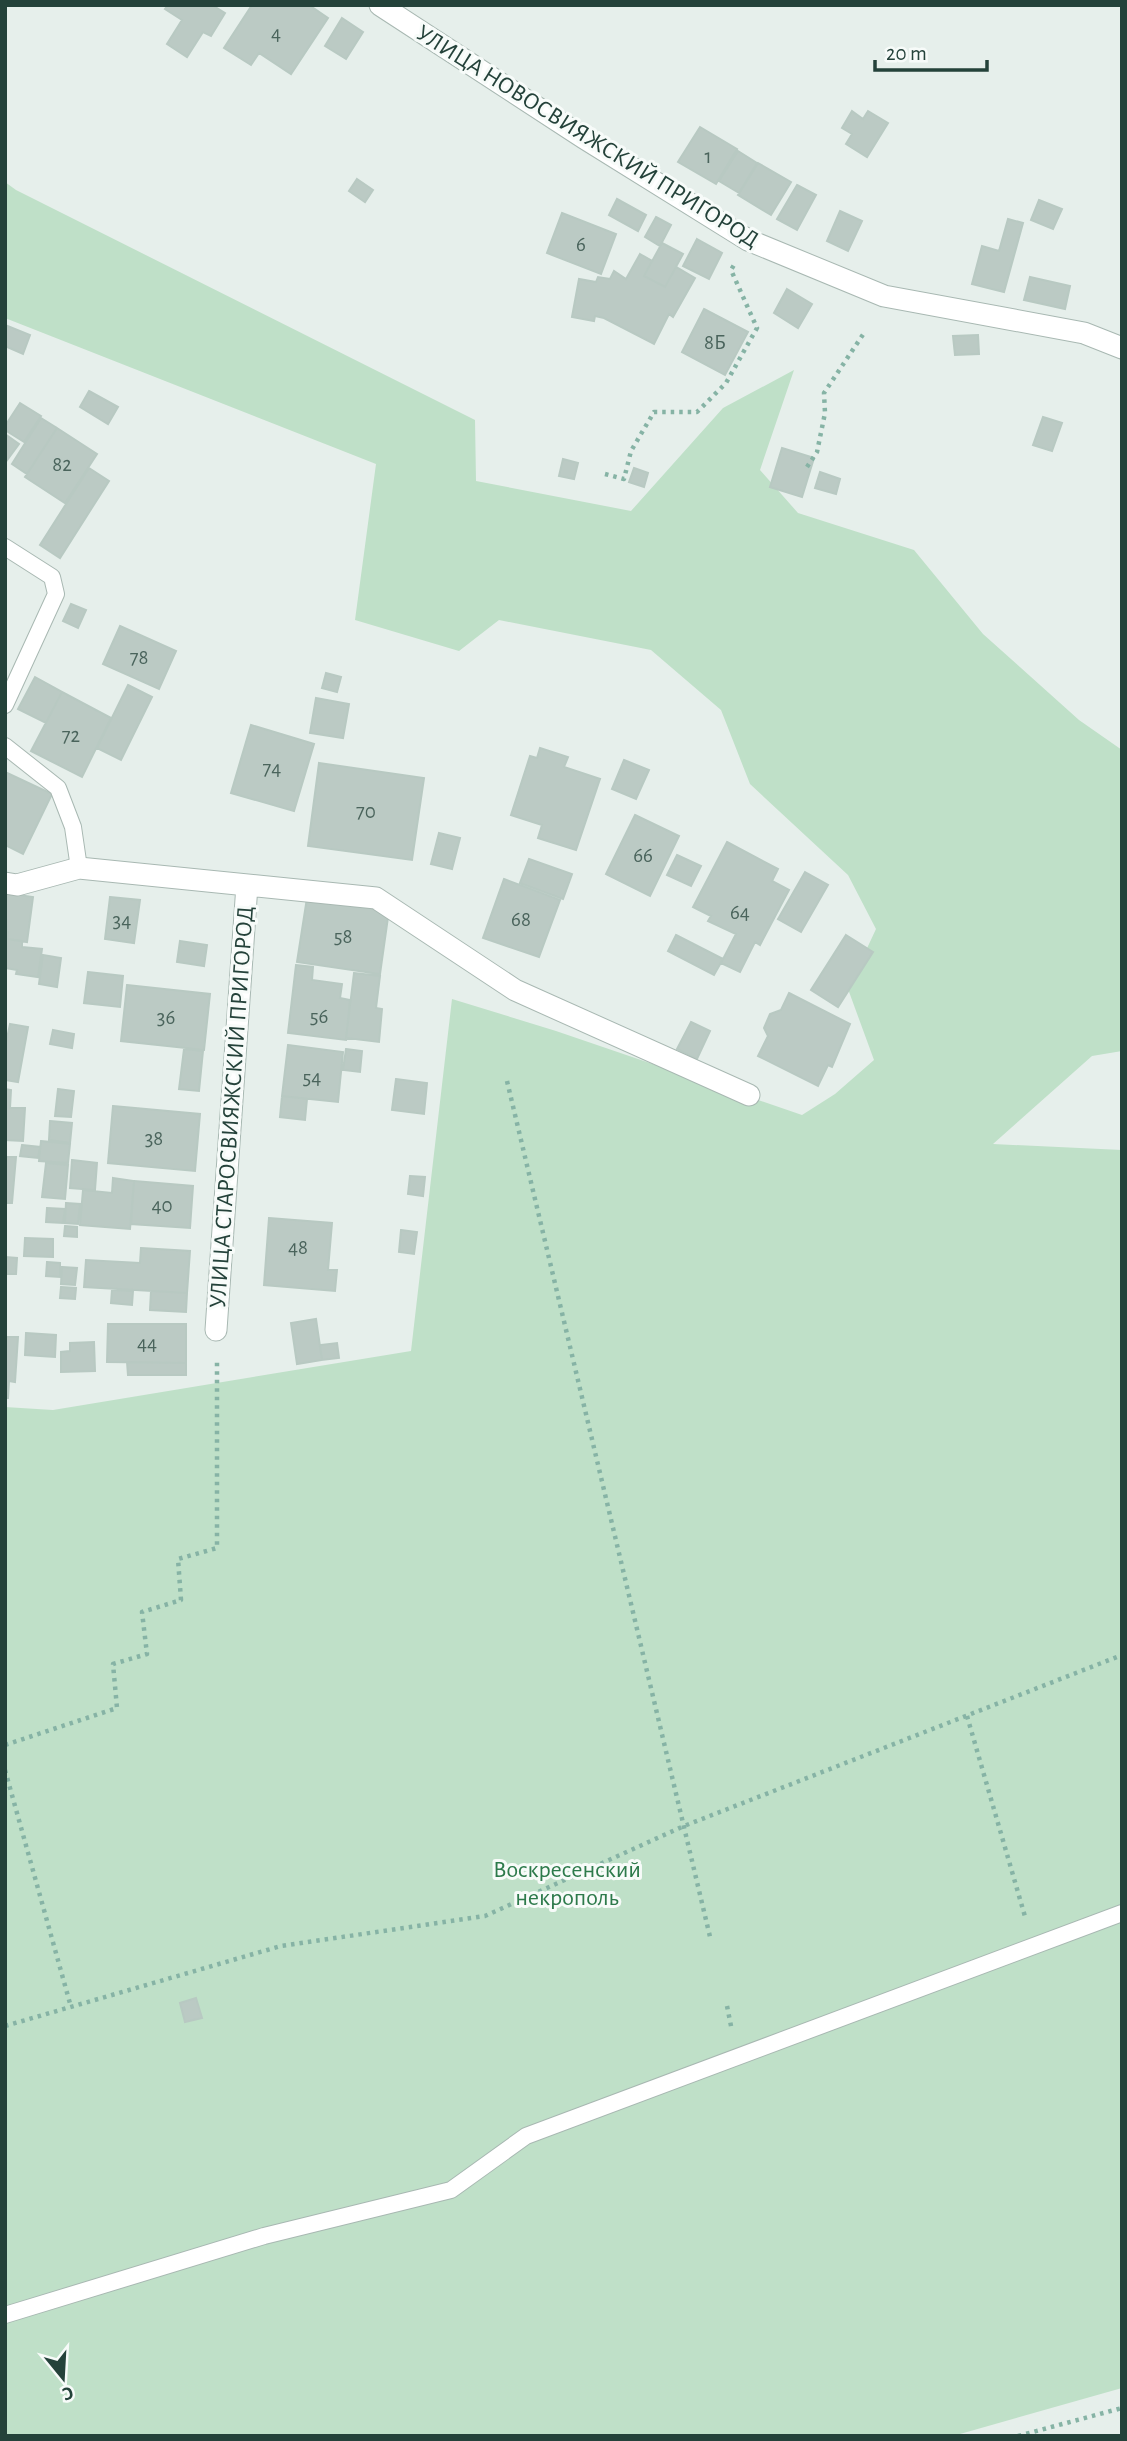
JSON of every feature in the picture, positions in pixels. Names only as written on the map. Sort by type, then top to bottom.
[{"type":"street","name":"УЛИЦА НОВОСВИЯЖСКИЙ ПРИГОРОД","points":[[380,5],[584,138],[748,240],[884,296],[1084,333],[1122,348]]},
{"type":"street","name":"УЛИЦА СТАРОСВИЯЖСКИЙ ПРИГОРОД","points":[[5,883],[17,885],[79,868],[376,898],[515,990],[749,1095]]},
{"type":"street","name":"УЛИЦА СТАРОСВИЯЖСКИЙ ПРИГОРОД","points":[[216,1329],[247,885]]},
{"type":"lane","points":[[5,547],[52,577],[56,594],[5,705]]},
{"type":"lane","points":[[5,746],[58,788],[73,827],[79,868]]},
{"type":"lane","points":[[5,2315],[264,2236],[452,2190],[526,2136],[1122,1913]]},
{"type":"path","points":[[605,474],[624,480],[631,451],[654,412],[697,412],[726,383],[757,328],[731,271],[748,240]]},
{"type":"path","points":[[807,467],[817,452],[825,413],[824,393],[864,333]]},
{"type":"path","points":[[506,1081],[711,1941]]},
{"type":"path","points":[[5,1745],[117,1708],[113,1664],[146,1654],[142,1612],[181,1600],[178,1559],[217,1548],[219,1383],[216,1329]]},
{"type":"path","points":[[5,2026],[281,1945],[485,1916],[684,1826],[1122,1656]]},
{"type":"path","points":[[967,1716],[1033,1946]]},
{"type":"path","points":[[5,1770],[71,2007]]},
{"type":"path","points":[[1018,2436],[1122,2408]]},
{"type":"green space","name":"Воскресенский некрополь","points":[[5,182],[16,190],[475,420],[476,481],[631,511],[723,408],[794,370],[760,470],[798,513],[914,550],[983,634],[1079,720],[1122,750],[1122,1051],[1092,1056],[993,1144],[1122,1150],[1122,2388],[953,2436],[5,2436],[5,1407],[53,1410],[411,1351],[452,999],[556,1031],[802,1115],[835,1094],[874,1060],[848,989],[876,929],[848,875],[750,784],[721,710],[651,650],[499,620],[459,651],[355,620],[376,464],[5,318]]},
{"type":"building","points":[[168,5],[212,5],[225,13],[211,36],[203,32],[187,57],[167,44],[182,20],[165,9]]},
{"type":"building","points":[[252,5],[309,5],[328,18],[291,74],[259,53],[251,65],[224,48]]},
{"type":"building","points":[[342,18],[363,32],[346,59],[325,46]]},
{"type":"building","points":[[852,111],[863,119],[868,111],[888,123],[867,157],[846,144],[852,134],[842,128]]},
{"type":"building","points":[[700,127],[737,149],[716,184],[678,162]]},
{"type":"building","points":[[738,151],[757,163],[739,193],[719,181]]},
{"type":"building","points":[[758,163],[791,182],[771,215],[738,195]]},
{"type":"building","points":[[357,179],[373,190],[365,202],[349,191]]},
{"type":"building","points":[[797,185],[816,195],[797,230],[777,219]]},
{"type":"building","points":[[617,199],[646,215],[638,231],[609,215]]},
{"type":"building","points":[[1039,200],[1062,209],[1053,229],[1031,220]]},
{"type":"building","points":[[840,211],[862,221],[848,251],[827,241]]},
{"type":"building","points":[[562,213],[616,234],[601,274],[547,253]]},
{"type":"building","points":[[656,217],[671,225],[660,246],[645,237]]},
{"type":"building","points":[[1008,219],[1023,223],[1004,292],[972,284],[982,246],[999,251]]},
{"type":"building","points":[[697,239],[722,253],[709,279],[683,266]]},
{"type":"building","points":[[662,243],[683,254],[665,287],[644,276]]},
{"type":"building","points":[[640,254],[652,261],[644,276],[665,287],[676,267],[695,278],[673,317],[669,314],[654,344],[604,318],[595,316],[594,321],[572,317],[579,279],[596,282],[598,277],[610,279],[614,271],[626,279]]},
{"type":"building","points":[[1030,277],[1070,286],[1065,309],[1024,300]]},
{"type":"building","points":[[787,289],[812,304],[798,328],[774,313]]},
{"type":"building","points":[[704,309],[748,332],[725,375],[682,352]]},
{"type":"building","points":[[5,325],[30,335],[23,354],[5,346]]},
{"type":"building","points":[[978,335],[979,354],[955,355],[953,336]]},
{"type":"building","points":[[89,391],[118,407],[108,424],[80,407]]},
{"type":"building","points":[[20,403],[41,416],[24,442],[5,430]]},
{"type":"building","points":[[1043,417],[1062,423],[1052,451],[1033,445]]},
{"type":"building","points":[[41,418],[57,428],[27,474],[12,464]]},
{"type":"building","points":[[57,428],[97,454],[65,503],[25,477]]},
{"type":"building","points":[[5,434],[19,444],[5,463]]},
{"type":"building","points":[[782,448],[814,458],[802,497],[770,487]]},
{"type":"building","points":[[563,459],[578,463],[574,479],[559,476]]},
{"type":"building","points":[[89,468],[109,481],[60,558],[40,545]]},
{"type":"building","points":[[634,468],[648,473],[644,487],[629,482]]},
{"type":"building","points":[[820,472],[840,479],[836,494],[815,488]]},
{"type":"building","points":[[71,604],[86,610],[78,628],[63,621]]},
{"type":"building","points":[[120,626],[176,651],[159,689],[103,664]]},
{"type":"building","points":[[326,673],[341,677],[337,692],[322,688]]},
{"type":"building","points":[[35,677],[62,692],[46,723],[18,709]]},
{"type":"building","points":[[128,685],[152,697],[121,760],[97,748]]},
{"type":"building","points":[[62,692],[111,718],[82,777],[31,751]]},
{"type":"building","points":[[316,698],[349,704],[343,738],[310,733]]},
{"type":"building","points":[[251,725],[314,744],[294,811],[231,793]]},
{"type":"building","points":[[540,748],[568,757],[564,767],[600,779],[576,850],[538,838],[542,825],[511,815],[530,756],[537,758]]},
{"type":"building","points":[[624,760],[649,770],[636,799],[612,789]]},
{"type":"building","points":[[319,763],[424,778],[412,860],[308,846]]},
{"type":"building","points":[[5,772],[52,794],[23,854],[5,845]]},
{"type":"building","points":[[635,815],[679,836],[650,896],[606,874]]},
{"type":"building","points":[[439,833],[460,838],[452,869],[431,864]]},
{"type":"building","points":[[727,842],[778,869],[772,881],[789,890],[760,945],[755,942],[740,972],[721,963],[736,934],[708,921],[711,916],[693,907]]},
{"type":"building","points":[[677,855],[701,866],[691,886],[667,875]]},
{"type":"building","points":[[529,859],[572,874],[563,899],[520,883]]},
{"type":"building","points":[[805,872],[828,885],[801,932],[778,919]]},
{"type":"building","points":[[504,879],[560,900],[539,957],[483,938]]},
{"type":"building","points":[[5,893],[33,897],[27,942],[7,939]]},
{"type":"building","points":[[110,897],[140,900],[134,943],[105,939]]},
{"type":"building","points":[[307,898],[389,910],[380,974],[297,962]]},
{"type":"building","points":[[5,932],[8,932],[7,939],[22,941],[22,947],[42,949],[38,977],[16,974],[17,970],[5,968]]},
{"type":"building","points":[[676,935],[723,959],[714,975],[668,951]]},
{"type":"building","points":[[846,935],[873,952],[838,1007],[811,990]]},
{"type":"building","points":[[180,941],[207,945],[204,966],[177,962]]},
{"type":"building","points":[[43,955],[61,958],[57,987],[39,984]]},
{"type":"building","points":[[296,965],[313,967],[312,980],[342,984],[340,998],[350,1000],[346,1040],[288,1033]]},
{"type":"building","points":[[88,972],[123,976],[120,1007],[84,1003]]},
{"type":"building","points":[[354,973],[380,976],[376,1008],[382,1009],[379,1042],[346,1038]]},
{"type":"building","points":[[127,985],[210,994],[204,1050],[121,1041]]},
{"type":"building","points":[[789,993],[850,1024],[832,1067],[828,1065],[818,1086],[758,1056],[768,1036],[764,1028],[770,1014],[781,1010]]},
{"type":"building","points":[[691,1022],[710,1031],[697,1059],[677,1049]]},
{"type":"building","points":[[10,1024],[28,1027],[18,1082],[5,1080],[5,1048]]},
{"type":"building","points":[[53,1030],[74,1034],[72,1048],[50,1044]]},
{"type":"building","points":[[288,1045],[343,1052],[338,1102],[282,1096]]},
{"type":"building","points":[[184,1049],[203,1051],[199,1091],[179,1089]]},
{"type":"building","points":[[346,1049],[362,1051],[360,1072],[343,1070]]},
{"type":"building","points":[[396,1079],[427,1083],[424,1114],[392,1110]]},
{"type":"building","points":[[5,1089],[11,1090],[10,1108],[25,1108],[23,1141],[5,1140]]},
{"type":"building","points":[[58,1089],[74,1091],[71,1117],[55,1116]]},
{"type":"building","points":[[282,1096],[307,1099],[305,1120],[280,1117]]},
{"type":"building","points":[[113,1106],[200,1114],[195,1171],[108,1163]]},
{"type":"building","points":[[50,1121],[72,1123],[70,1143],[49,1140]]},
{"type":"building","points":[[41,1141],[70,1144],[68,1163],[39,1161]]},
{"type":"building","points":[[22,1145],[40,1147],[38,1158],[20,1156]]},
{"type":"building","points":[[5,1157],[16,1157],[12,1203],[5,1203]]},
{"type":"building","points":[[72,1160],[97,1163],[95,1190],[70,1188]]},
{"type":"building","points":[[46,1163],[68,1165],[65,1199],[42,1197]]},
{"type":"building","points":[[410,1176],[425,1177],[423,1196],[408,1194]]},
{"type":"building","points":[[113,1178],[134,1181],[130,1229],[80,1225],[83,1190],[112,1193]]},
{"type":"building","points":[[134,1181],[193,1186],[190,1228],[131,1224]]},
{"type":"building","points":[[66,1203],[80,1204],[78,1224],[65,1223]]},
{"type":"building","points":[[47,1208],[65,1209],[63,1223],[46,1222]]},
{"type":"building","points":[[269,1218],[332,1223],[328,1270],[337,1270],[335,1291],[264,1285]]},
{"type":"building","points":[[65,1226],[77,1227],[77,1237],[64,1236]]},
{"type":"building","points":[[401,1230],[417,1232],[414,1254],[399,1252]]},
{"type":"building","points":[[25,1238],[53,1239],[53,1257],[24,1256]]},
{"type":"building","points":[[141,1248],[190,1251],[187,1293],[84,1287],[86,1260],[140,1263]]},
{"type":"building","points":[[5,1257],[17,1258],[16,1274],[5,1274]]},
{"type":"building","points":[[47,1262],[60,1263],[60,1277],[46,1276]]},
{"type":"building","points":[[62,1267],[77,1268],[75,1285],[61,1284]]},
{"type":"building","points":[[61,1287],[76,1288],[75,1299],[60,1298]]},
{"type":"building","points":[[112,1290],[133,1291],[132,1305],[111,1303]]},
{"type":"building","points":[[151,1291],[187,1293],[186,1312],[150,1310]]},
{"type":"building","points":[[316,1319],[322,1360],[297,1364],[291,1323]]},
{"type":"building","points":[[108,1324],[186,1324],[186,1363],[107,1362]]},
{"type":"building","points":[[26,1333],[56,1335],[55,1357],[25,1355]]},
{"type":"building","points":[[5,1337],[18,1337],[15,1382],[9,1381],[8,1398],[5,1398]]},
{"type":"building","points":[[94,1342],[95,1371],[61,1372],[61,1352],[70,1351],[70,1343]]},
{"type":"building","points":[[337,1343],[339,1358],[322,1360],[320,1345]]},
{"type":"building","points":[[127,1362],[186,1363],[186,1375],[128,1375]]},
{"type":"building","points":[[196,1998],[202,2018],[185,2022],[180,2003]]}]
